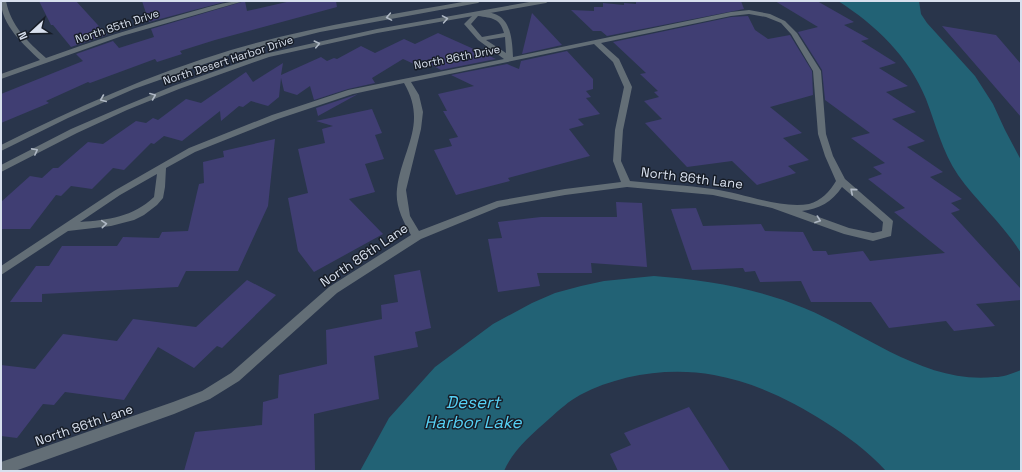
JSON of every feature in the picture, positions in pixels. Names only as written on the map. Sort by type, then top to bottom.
[{"type":"street","points":[[3,1],[5,11],[20,38],[44,60]]},
{"type":"street","name":"North 85th Drive","points":[[1,77],[44,60],[145,26],[224,3],[241,1]]},
{"type":"street","name":"North Desert Harbor Drive","points":[[1,148],[85,107],[213,59],[266,43],[343,25],[478,1]]},
{"type":"street","name":"North Desert Harbor Drive","points":[[1,169],[75,130],[128,107],[190,82],[275,54],[350,36],[546,1]]},
{"type":"street","points":[[469,3],[477,14],[500,18],[508,34],[509,59]]},
{"type":"street","name":"North 86th Drive","points":[[1,271],[117,193],[192,150],[275,117],[351,92],[730,14],[749,12],[768,15],[783,22],[794,33],[817,71],[822,134],[841,181]]},
{"type":"street","points":[[477,14],[467,24],[480,39],[509,59]]},
{"type":"street","points":[[480,39],[508,34]]},
{"type":"street","points":[[596,42],[616,61],[628,87],[619,130],[617,161],[627,184]]},
{"type":"street","points":[[406,80],[415,95],[419,112],[400,190],[405,216],[417,236]]},
{"type":"street","name":"North 86th Drive","points":[[66,227],[107,224],[132,218],[145,210],[157,199],[161,191],[162,167]]},
{"type":"street","name":"North 86th Lane","points":[[1,469],[206,395],[235,377],[333,290],[417,236],[497,204],[565,192],[627,184],[713,192],[782,207],[848,231],[873,237],[887,233],[888,221],[841,181],[833,194],[819,204],[802,208],[782,207]]},
{"type":"water","points":[[838,1],[919,1],[921,14],[927,23],[975,76],[993,104],[1021,160],[1021,253],[1006,232],[965,185],[952,166],[943,147],[926,99],[919,84],[901,56],[878,31]]},
{"type":"water","name":"Desert Harbor Lake","points":[[654,276],[730,286],[786,301],[827,318],[896,355],[945,373],[969,377],[995,377],[1005,376],[1021,370],[1021,471],[886,471],[865,450],[849,438],[799,406],[785,399],[757,387],[729,378],[697,373],[663,372],[628,377],[595,388],[580,395],[564,406],[518,449],[512,456],[504,471],[360,471],[389,418],[435,367],[493,324],[532,303],[555,293],[604,281]]},
{"type":"building","points":[[39,1],[76,1],[107,35],[71,47],[53,25],[51,25]]},
{"type":"building","points":[[142,1],[228,1],[149,22]]},
{"type":"building","points":[[245,1],[247,11],[291,1],[336,1],[337,7],[215,40],[180,51],[182,54],[157,62],[155,59],[90,83],[88,82],[46,101],[49,103],[1,123],[1,94],[83,61],[76,54],[113,41],[119,48],[154,37],[151,29]]},
{"type":"building","points":[[636,1],[741,1],[744,9],[607,36],[601,31],[593,31],[571,10],[594,11],[594,7],[603,7],[603,3],[624,5],[624,3],[636,4]]},
{"type":"building","points":[[775,1],[817,1],[854,22],[844,25],[869,39],[861,41],[896,63],[879,68],[908,86],[886,92],[916,112],[892,119],[925,141],[907,147],[943,172],[930,177],[962,199],[951,203],[960,210],[951,213],[1021,289],[1021,300],[976,304],[995,326],[954,331],[946,321],[889,328],[871,302],[811,302],[801,281],[760,282],[755,271],[745,272],[743,268],[692,270],[671,209],[696,208],[703,226],[761,224],[765,231],[803,232],[813,251],[826,251],[828,255],[863,251],[870,261],[945,253],[894,212],[905,208],[868,179],[882,174],[873,167],[885,163],[851,138],[870,133],[825,100],[822,70],[798,32],[818,27]]},
{"type":"building","points":[[532,13],[562,45],[522,54]]},
{"type":"building","points":[[748,16],[755,30],[768,39],[790,35],[812,71],[813,95],[770,107],[802,133],[783,138],[809,160],[788,166],[796,173],[757,185],[732,161],[687,167],[645,123],[662,119],[644,101],[659,97],[654,92],[658,91],[640,74],[646,73],[613,42],[731,17]]},
{"type":"building","points":[[942,26],[996,35],[1021,64],[1021,117]]},
{"type":"building","points":[[438,33],[496,59],[441,70],[422,60],[414,64],[403,59],[372,78],[375,83],[348,89],[314,100],[310,86],[297,95],[284,91],[281,78],[279,97],[268,106],[251,101],[243,107],[239,106],[221,121],[220,111],[182,141],[164,136],[154,144],[151,143],[124,170],[113,168],[92,189],[71,186],[61,196],[56,195],[30,229],[1,229],[1,202],[30,176],[42,178],[53,168],[58,168],[88,142],[103,144],[136,121],[146,123],[153,118],[158,120],[186,99],[201,103],[246,72],[253,82],[283,63],[281,75],[321,57],[327,61],[334,58],[337,59],[361,46],[375,53],[404,39],[415,44]]},
{"type":"building","points":[[567,51],[593,79],[593,89],[586,91],[591,97],[586,98],[600,114],[578,119],[584,125],[569,129],[590,156],[508,178],[510,181],[456,195],[434,150],[452,146],[449,139],[458,137],[443,111],[447,111],[438,94],[474,86],[451,75],[507,64],[519,69],[521,61]]},
{"type":"building","points":[[358,94],[318,116],[316,108]]},
{"type":"building","points":[[372,109],[382,133],[375,135],[384,159],[365,164],[375,192],[349,199],[383,234],[314,272],[298,251],[288,198],[308,193],[298,149],[325,143],[322,129],[333,126],[316,121]]},
{"type":"building","points":[[275,139],[268,206],[238,271],[186,271],[178,287],[42,294],[42,302],[10,302],[36,266],[49,266],[62,246],[117,246],[123,237],[159,238],[162,232],[188,231],[199,184],[204,183],[203,162],[224,157],[223,151]]},
{"type":"building","points":[[616,202],[642,203],[647,267],[591,263],[592,273],[537,273],[540,286],[498,292],[488,239],[502,238],[498,222],[541,217],[617,217]]},
{"type":"building","points":[[420,270],[431,328],[415,332],[418,347],[374,356],[379,399],[314,414],[315,471],[184,471],[195,432],[262,425],[263,402],[278,398],[279,375],[327,364],[326,330],[382,319],[381,305],[398,302],[394,275]]},
{"type":"building","points":[[247,280],[276,295],[222,348],[217,346],[194,368],[158,347],[124,400],[65,392],[54,405],[43,404],[17,438],[1,436],[1,365],[35,369],[63,334],[117,341],[133,319],[196,327]]},
{"type":"building","points":[[689,407],[730,471],[618,471],[610,454],[631,445],[624,433]]}]
